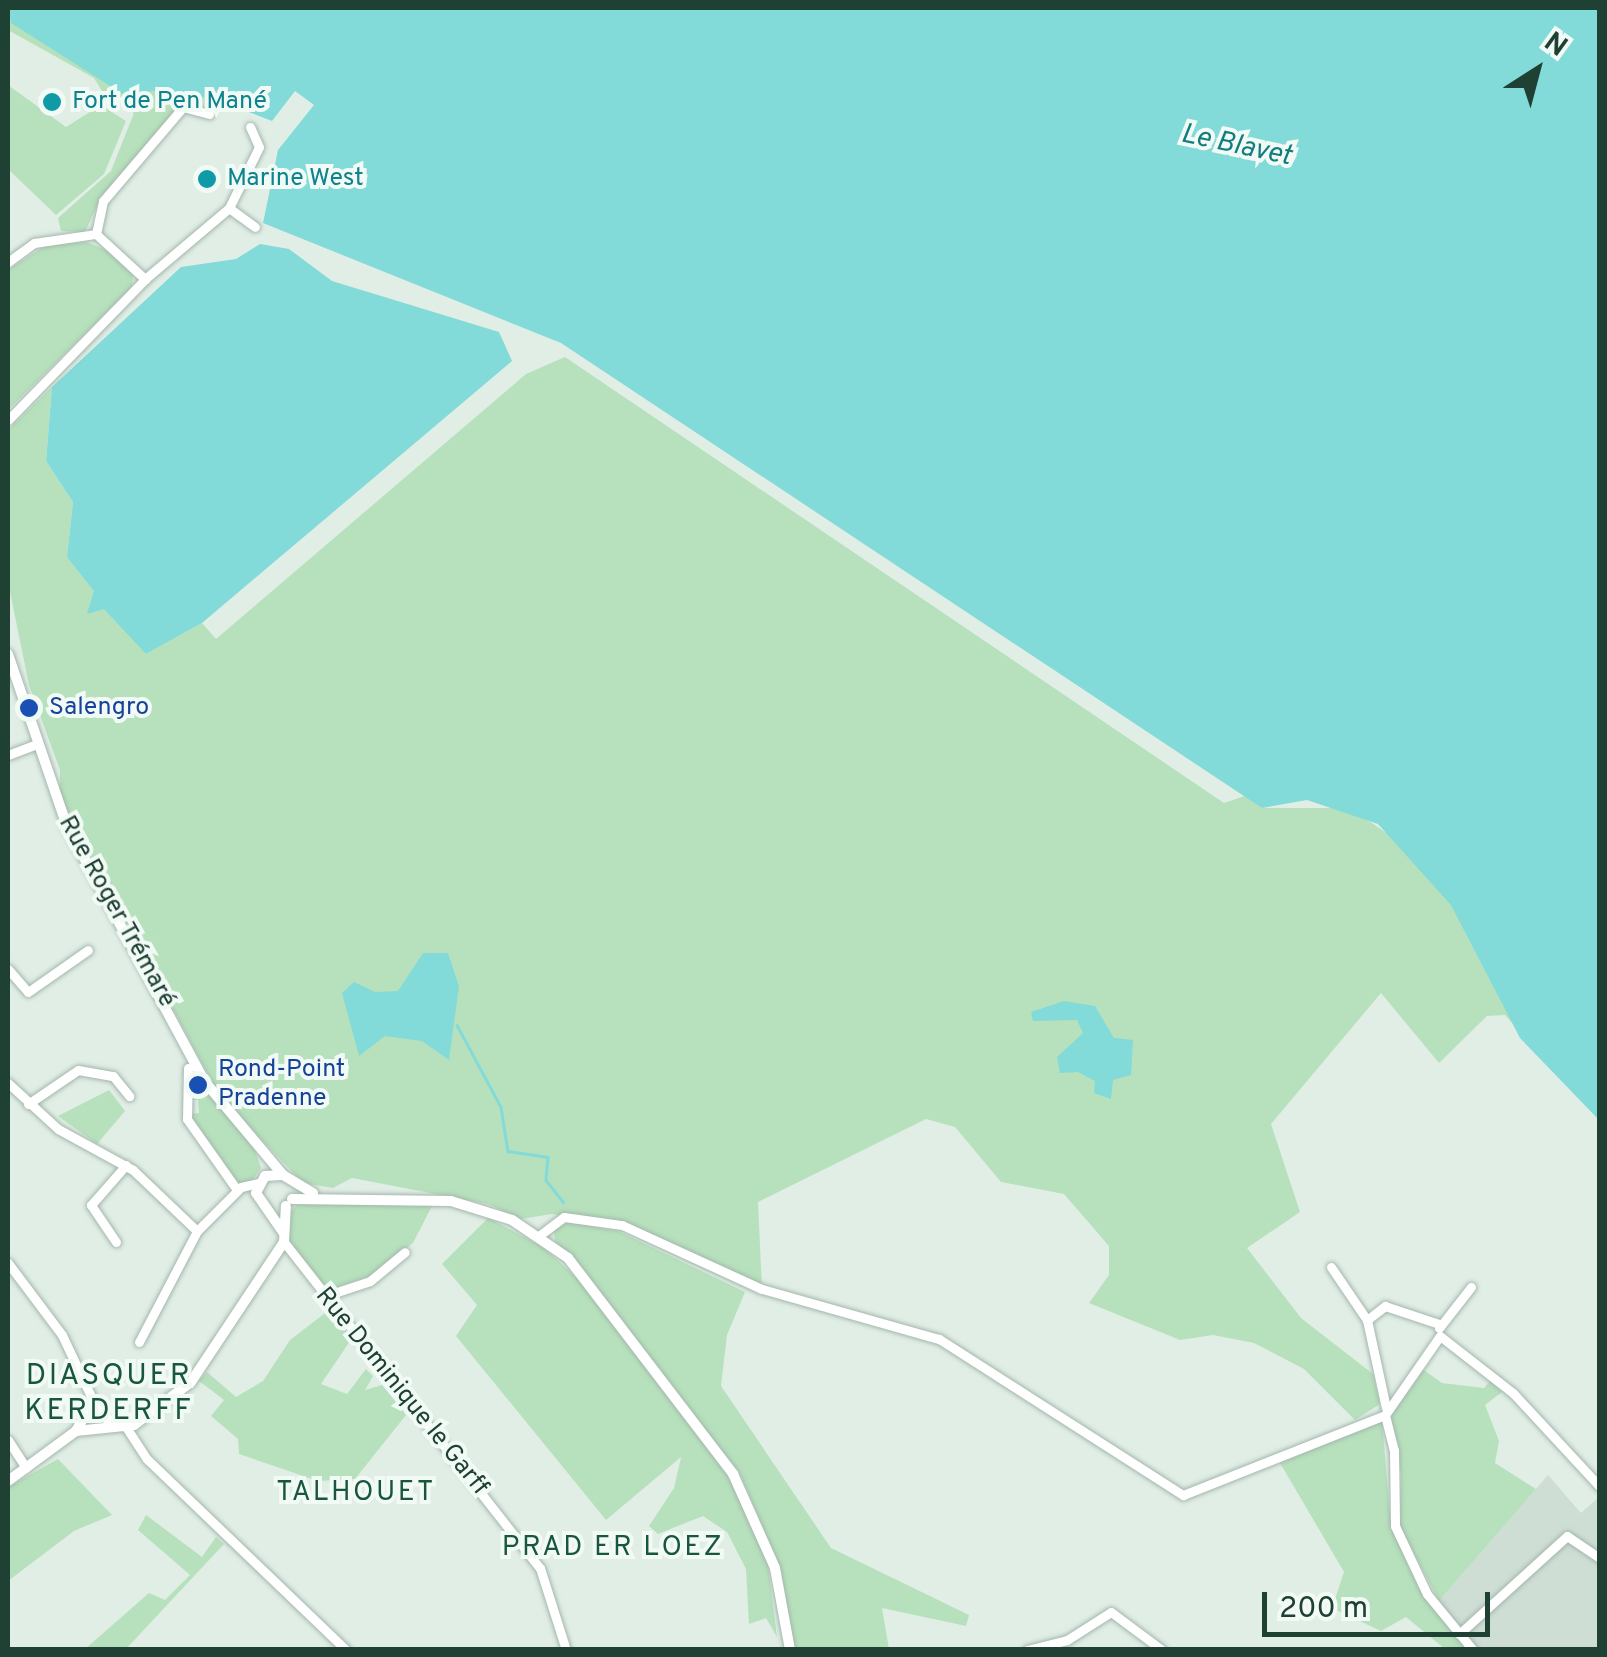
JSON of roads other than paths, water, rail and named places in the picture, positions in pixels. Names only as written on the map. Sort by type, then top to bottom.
[{"type":"street","points":[[96,234],[103,201],[183,107],[209,114]]},
{"type":"street","points":[[8,420],[146,279],[229,208],[259,147],[250,127]]},
{"type":"street","points":[[229,208],[255,227]]},
{"type":"street","points":[[8,262],[34,243],[96,234]]},
{"type":"street","points":[[96,234],[146,279]]},
{"type":"street","name":"Rue Roger Trémaré","points":[[8,654],[34,746],[67,826],[205,1082],[282,1175]]},
{"type":"street","points":[[8,755],[34,746]]},
{"type":"street","points":[[28,992],[88,950]]},
{"type":"street","points":[[8,969],[39,1000]]},
{"type":"street","points":[[188,1068],[188,1119],[237,1190],[270,1210],[284,1237]]},
{"type":"street","points":[[28,1104],[78,1070],[112,1076],[129,1096]]},
{"type":"street","points":[[8,1082],[28,1104],[126,1165],[197,1231]]},
{"type":"street","points":[[257,1199],[262,1180],[260,1150]]},
{"type":"street","points":[[116,1242],[90,1205],[126,1165]]},
{"type":"street","points":[[138,1342],[197,1231],[237,1190],[262,1180],[282,1175],[314,1193],[451,1202],[540,1235],[588,1279],[733,1474],[775,1568],[790,1650]]},
{"type":"street","points":[[124,1426],[203,1368],[284,1237],[292,1184]]},
{"type":"street","points":[[270,1210],[314,1193]]},
{"type":"street","points":[[540,1235],[564,1217],[622,1225],[762,1289],[940,1339],[1183,1496],[1386,1412],[1440,1336]]},
{"type":"street","name":"Rue Dominique le Garff","points":[[284,1237],[324,1296],[540,1568],[566,1650]]},
{"type":"street","points":[[324,1296],[370,1281],[405,1252]]},
{"type":"street","points":[[8,1262],[62,1335],[90,1396],[93,1417]]},
{"type":"street","points":[[1331,1267],[1366,1320],[1394,1450],[1395,1526],[1427,1594],[1473,1650]]},
{"type":"street","points":[[1438,1324],[1471,1288]]},
{"type":"street","points":[[1366,1320],[1385,1306],[1438,1324]]},
{"type":"street","points":[[1438,1324],[1440,1336],[1513,1393],[1600,1488]]},
{"type":"street","points":[[93,1417],[124,1426],[146,1459],[346,1650]]},
{"type":"street","points":[[8,1480],[93,1417]]},
{"type":"street","points":[[8,1440],[26,1468]]},
{"type":"street","points":[[1460,1634],[1567,1536],[1600,1558]]},
{"type":"street","points":[[1027,1650],[1067,1640],[1110,1612],[1162,1650]]},
{"type":"water","name":"Le Blavet","points":[[8,8],[1599,8],[1599,1120],[1520,1038],[1451,905],[1378,824],[1307,800],[1262,808],[561,343],[263,223],[278,150],[314,105],[295,91],[272,121],[215,99],[151,91],[129,98],[11,23]]},
{"type":"water","points":[[260,244],[289,249],[332,281],[499,332],[512,361],[202,623],[146,654],[104,609],[87,614],[94,591],[67,557],[73,502],[46,461],[52,387],[181,267],[236,259]]},
{"type":"water","points":[[423,953],[448,953],[459,986],[449,1060],[422,1041],[385,1036],[359,1056],[342,993],[354,982],[375,992],[398,991]]},
{"type":"water","points":[[1064,1001],[1095,1006],[1114,1038],[1133,1040],[1131,1075],[1113,1080],[1111,1099],[1094,1093],[1095,1081],[1078,1072],[1060,1073],[1057,1057],[1083,1033],[1077,1020],[1033,1021],[1031,1012]]},
{"type":"waterway","points":[[457,1025],[501,1107],[508,1151],[548,1157],[546,1180],[563,1202]]},
{"type":"place","name":"Fort de Pen Mané","points":[[52,102]]},
{"type":"place","name":"Marine West","points":[[207,179]]},
{"type":"place","name":"Salengro","points":[[29,708]]},
{"type":"place","name":"Rond-Point Pradenne","points":[[198,1085]]},
{"type":"district","name":"DIASQUER KERDERFF","points":[[109,1394]]},
{"type":"district","name":"TALHOUET","points":[[356,1493]]},
{"type":"district","name":"PRAD ER LOEZ","points":[[613,1548]]}]
